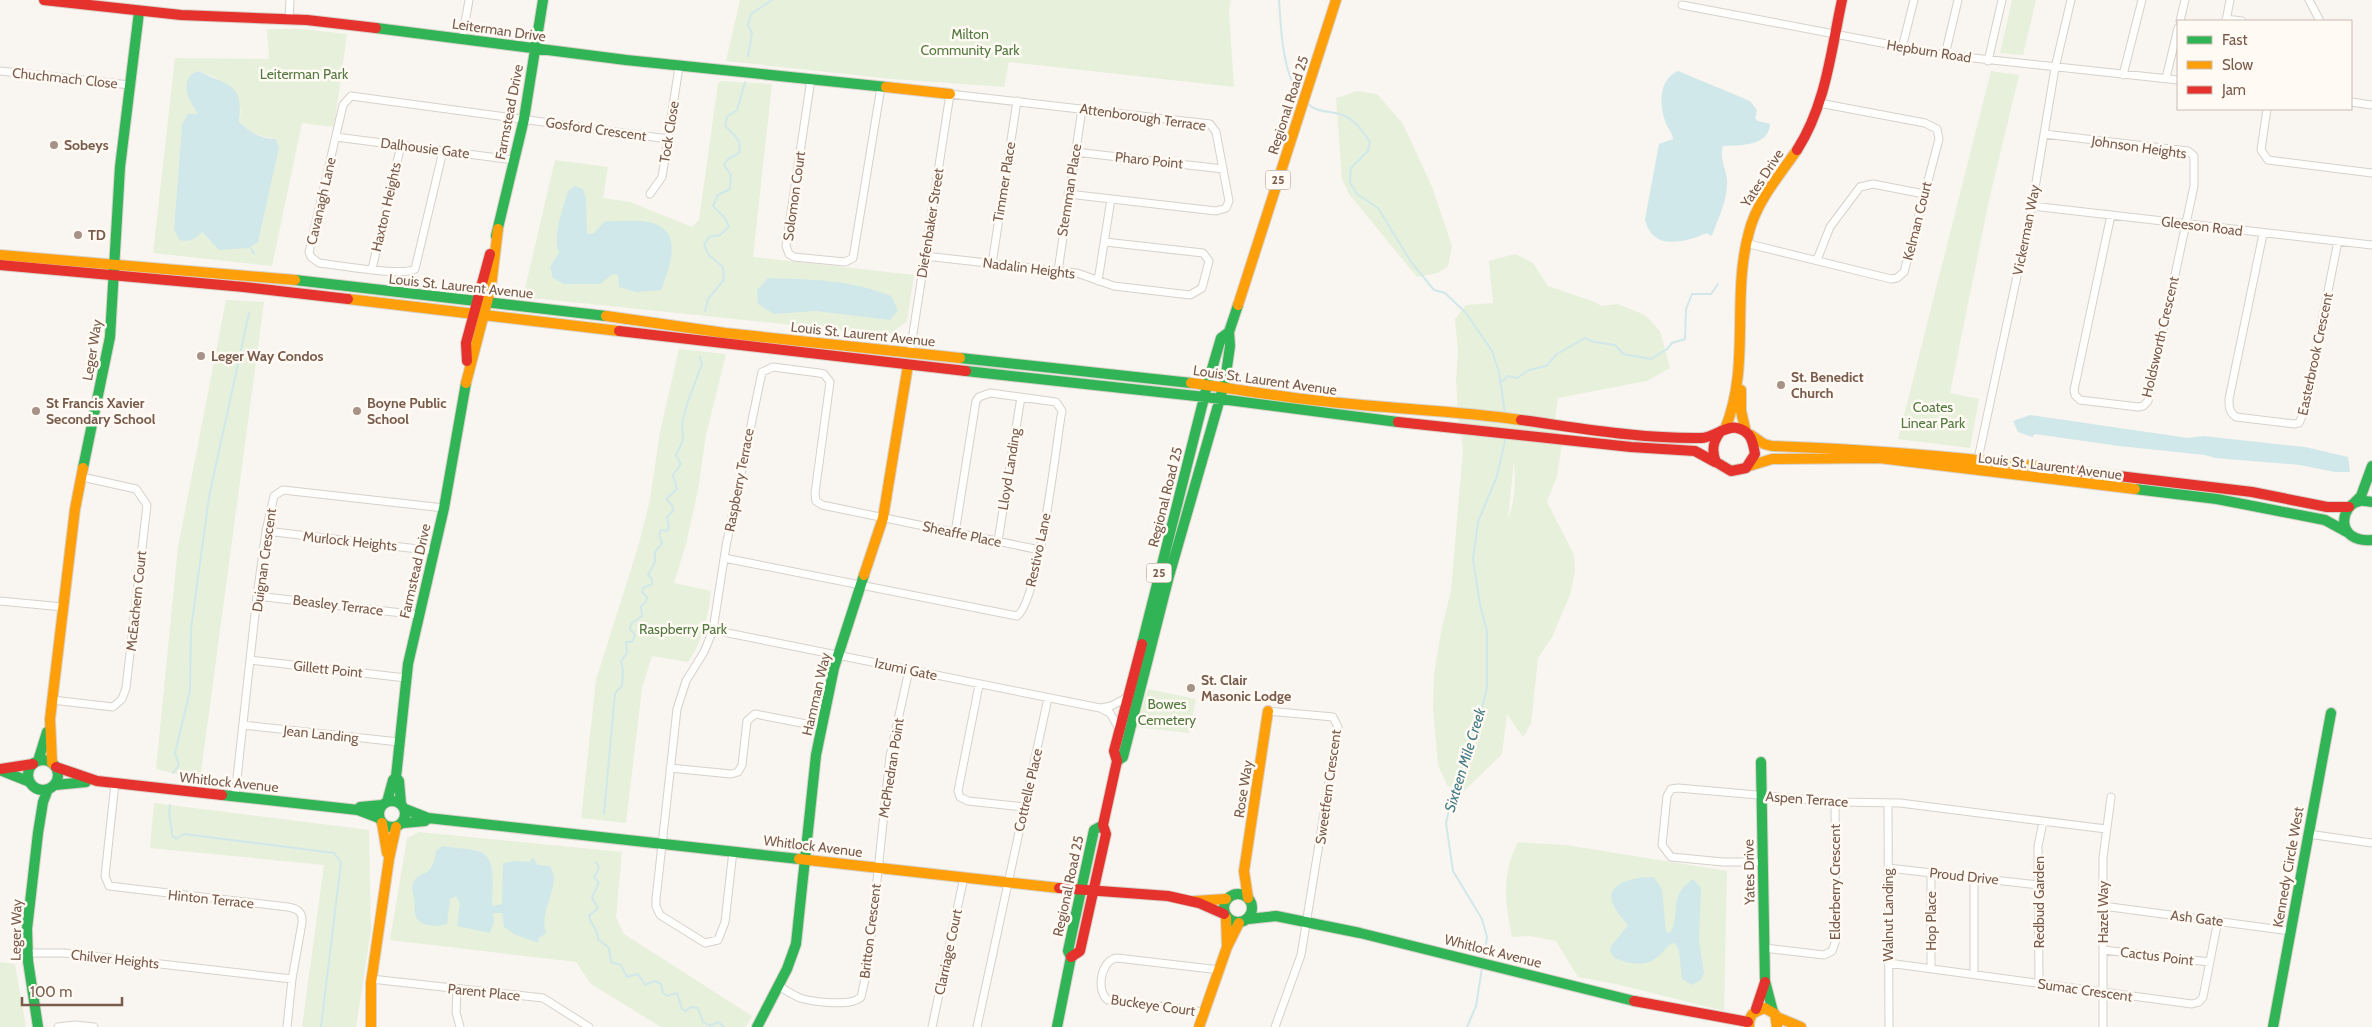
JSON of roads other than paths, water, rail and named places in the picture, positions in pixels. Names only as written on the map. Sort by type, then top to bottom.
[{"type":"street","name":"Leiterman Drive","points":[[44,0],[73,1],[139,12],[208,18],[289,19],[679,66],[950,94]]},
{"type":"street","points":[[289,19],[290,0]]},
{"type":"street","points":[[462,39],[469,0]]},
{"type":"street","name":"Farmstead Drive","points":[[384,803],[396,777],[406,678],[444,508],[468,372],[466,343],[491,287],[498,229],[524,118],[543,0]]},
{"type":"street","name":"Regional Road 25","points":[[1117,760],[1123,756],[1152,636],[1222,388],[1232,344],[1229,332],[1336,0]]},
{"type":"street","name":"Yates Drive","points":[[1723,430],[1732,416],[1738,379],[1745,243],[1757,207],[1803,139],[1819,103],[1842,0]]},
{"type":"street","points":[[1902,48],[1914,0]]},
{"type":"street","points":[[1945,55],[1958,0]]},
{"type":"street","points":[[1988,60],[2002,0]]},
{"type":"street","name":"Vickerman Way","points":[[1978,459],[2032,206],[2055,68],[2071,0]]},
{"type":"street","points":[[2123,75],[2142,0]]},
{"type":"street","points":[[2180,20],[2185,0]]},
{"type":"street","points":[[2226,20],[2230,0]]},
{"type":"street","points":[[2309,0],[2319,20]]},
{"type":"street","name":"Hepburn Road","points":[[1682,4],[1694,4],[1834,35],[1945,55],[2177,80]]},
{"type":"street","name":"Leger Way","points":[[54,765],[50,719],[52,700],[75,509],[110,337],[120,167],[139,12]]},
{"type":"street","points":[[2166,78],[2177,32]]},
{"type":"street","name":"Tock Close","points":[[650,194],[662,177],[679,66]]},
{"type":"street","name":"Chuchmach Close","points":[[0,71],[130,85]]},
{"type":"street","name":"Solomon Court","points":[[812,79],[786,246],[789,254],[794,257],[845,262],[849,261],[855,254],[880,87]]},
{"type":"street","name":"Attenborough Terrace","points":[[950,94],[1210,124],[1216,132],[1229,201],[1226,208],[1220,211],[1068,194]]},
{"type":"street","name":"Diefenbaker Street","points":[[910,353],[950,94]]},
{"type":"street","name":"Cavanagh Lane","points":[[443,151],[415,269],[405,273],[318,263],[311,257],[310,252],[345,100],[355,95],[524,118]]},
{"type":"street","name":"Timmer Place","points":[[992,264],[1017,101]]},
{"type":"street","points":[[2352,102],[2372,105]]},
{"type":"street","name":"Kelman Court","points":[[1745,243],[1891,279],[1900,277],[1906,267],[1939,133],[1935,126],[1925,123],[1819,103]]},
{"type":"street","name":"Stemman Place","points":[[1058,271],[1082,109]]},
{"type":"street","points":[[2267,110],[2261,150],[2268,160],[2372,173]]},
{"type":"street","name":"Gosford Crescent","points":[[524,118],[668,139]]},
{"type":"street","name":"Johnson Heights","points":[[2044,134],[2192,153],[2196,163],[2194,186],[2186,223]]},
{"type":"street","name":"Dalhousie Gate","points":[[336,137],[514,160]]},
{"type":"street","name":"Haxton Heights","points":[[372,269],[401,145]]},
{"type":"street","name":"Pharo Point","points":[[1075,152],[1223,168]]},
{"type":"street","points":[[1817,260],[1830,227],[1860,186],[1873,184],[1924,194]]},
{"type":"street","points":[[1098,282],[1111,199]]},
{"type":"street","name":"Gleeson Road","points":[[2032,206],[2186,223],[2262,234],[2372,245]]},
{"type":"street","name":"Holdsworth Crescent","points":[[2111,214],[2074,390],[2075,395],[2080,400],[2138,407],[2148,401],[2186,223]]},
{"type":"street","name":"Easterbrook Crescent","points":[[2262,234],[2229,399],[2229,408],[2230,413],[2236,417],[2294,424],[2299,423],[2304,412],[2338,241]]},
{"type":"street","name":"Nadalin Heights","points":[[925,256],[1077,273],[1098,282],[1114,286],[1193,295],[1202,288],[1208,266],[1206,256],[1201,252],[1105,242]]},
{"type":"street","name":"Louis St. Laurent Avenue","points":[[0,255],[254,275],[480,308],[908,365],[1206,391],[1222,388],[1308,400],[1563,425],[1605,432],[1703,438],[1723,430]]},
{"type":"street","name":"Louis St. Laurent Avenue","points":[[0,265],[480,308],[582,313],[725,333],[910,353],[1206,391],[1218,399],[1418,424],[1631,447],[1696,451],[1716,462]]},
{"type":"street","name":"Regional Road 25","points":[[1071,957],[1080,951],[1106,834],[1103,825],[1117,760],[1114,751],[1206,391],[1221,338],[1229,332]]},
{"type":"street","name":"Hamman Way","points":[[757,1027],[779,986],[796,944],[816,755],[839,655],[884,518],[908,365]]},
{"type":"street","name":"Raspberry Terrace","points":[[733,851],[723,931],[715,942],[705,943],[658,912],[656,899],[679,699],[713,630],[724,558],[760,376],[769,368],[824,374],[830,382],[814,493],[816,501],[822,506],[884,518]]},
{"type":"street","name":"Yates Drive","points":[[1738,379],[1741,411],[1747,432]]},
{"type":"street","name":"Restivo Lane","points":[[724,558],[1017,616],[1025,607],[1040,550],[1062,411],[1056,402],[986,393],[979,397],[976,401],[956,533]]},
{"type":"street","name":"Lloyd Landing","points":[[998,541],[1020,397]]},
{"type":"street","points":[[1735,427],[1747,432],[1755,448],[1753,459],[1746,468],[1731,471],[1716,462],[1713,456],[1713,442],[1723,430],[1735,427]]},
{"type":"street","name":"Louis St. Laurent Avenue","points":[[1747,432],[1769,445],[1842,448],[1978,459],[2252,492],[2327,507],[2352,505],[2361,501],[2372,502]]},
{"type":"street","name":"Louis St. Laurent Avenue","points":[[1746,468],[1772,458],[1879,458],[2226,500],[2325,520],[2357,540],[2372,540]]},
{"type":"street","points":[[2347,532],[2344,519],[2360,496],[2372,466]]},
{"type":"street","name":"McEachern Court","points":[[52,700],[113,706],[122,699],[126,688],[147,505],[136,489],[82,478]]},
{"type":"street","name":"Duignan Crescent","points":[[235,796],[257,596],[266,531],[274,496],[283,490],[444,508]]},
{"type":"street","name":"Sheaffe Place","points":[[884,518],[1040,550]]},
{"type":"street","name":"Murlock Heights","points":[[266,531],[434,550]]},
{"type":"street","name":"Beasley Terrace","points":[[257,596],[419,615]]},
{"type":"street","points":[[0,601],[63,607]]},
{"type":"street","name":"Izumi Gate","points":[[713,630],[978,685],[1100,708]]},
{"type":"street","name":"Gillett Point","points":[[250,660],[406,678]]},
{"type":"street","name":"McPhedran Point","points":[[878,868],[890,756],[909,670]]},
{"type":"street","points":[[978,685],[958,791],[960,797],[968,801],[1024,807]]},
{"type":"street","points":[[1100,708],[1111,706],[1128,697]]},
{"type":"street","name":"Cottrelle Place","points":[[1008,882],[1048,698]]},
{"type":"street","points":[[1100,708],[1110,713],[1120,730]]},
{"type":"street","name":"Rose Way","points":[[1250,902],[1244,871],[1268,711]]},
{"type":"street","name":"Sweetfern Crescent","points":[[1268,711],[1333,717],[1338,727],[1307,922]]},
{"type":"street","name":"Kennedy Circle West","points":[[2273,1027],[2330,713]]},
{"type":"street","points":[[670,768],[731,774],[738,772],[742,765],[747,721],[755,714],[822,727]]},
{"type":"street","name":"Leger Way","points":[[35,763],[50,719]]},
{"type":"street","name":"Jean Landing","points":[[243,725],[400,742]]},
{"type":"street","name":"Yates Drive","points":[[1761,762],[1765,981],[1776,1019]]},
{"type":"street","points":[[33,785],[29,773],[35,763]]},
{"type":"street","points":[[35,763],[54,765],[58,776],[51,787],[33,785],[0,770],[35,763]]},
{"type":"street","name":"Whitlock Avenue","points":[[54,765],[77,776],[97,781],[358,810],[381,820]]},
{"type":"street","name":"Farmstead Drive","points":[[396,777],[403,806]]},
{"type":"street","name":"Whitlock Avenue","points":[[51,787],[97,781]]},
{"type":"street","name":"Hinton Terrace","points":[[116,783],[105,876],[109,886],[298,910],[302,923],[292,979],[287,1027]]},
{"type":"street","name":"Leger Way","points":[[33,785],[38,834]]},
{"type":"street","name":"Leger Way","points":[[38,1027],[28,953],[28,913],[43,802],[51,787]]},
{"type":"street","name":"Aspen Terrace","points":[[1763,862],[1723,862],[1671,857],[1666,853],[1662,845],[1667,796],[1671,789],[1678,788],[1836,802],[1888,804],[2106,829]]},
{"type":"street","name":"Hazel Way","points":[[2103,1027],[2103,906],[2106,829],[2111,797]]},
{"type":"street","points":[[371,1027],[369,1003],[371,979],[385,896],[388,856],[399,825],[406,816],[403,806],[394,801],[384,803],[381,820],[388,856]]},
{"type":"street","name":"Elderberry Crescent","points":[[1764,948],[1824,955],[1834,947],[1836,940],[1836,802]]},
{"type":"street","name":"Whitlock Avenue","points":[[358,810],[360,807],[384,803]]},
{"type":"street","name":"Walnut Landing","points":[[1888,804],[1889,1027]]},
{"type":"street","name":"Whitlock Avenue","points":[[403,806],[428,818],[1093,891],[1128,892],[1195,901],[1202,898],[1244,895],[1250,902],[1276,916],[1386,939],[1626,1000],[1703,1014],[1751,1018],[1765,1008],[1776,1019]]},
{"type":"street","name":"Whitlock Avenue","points":[[399,825],[425,821],[428,818]]},
{"type":"street","points":[[381,820],[388,827],[399,825]]},
{"type":"street","name":"Redbud Garden","points":[[2039,984],[2038,846],[2043,822]]},
{"type":"street","name":"Regional Road 25","points":[[1057,1027],[1071,957],[1068,951],[1094,830],[1103,825]]},
{"type":"street","points":[[2308,834],[2372,843]]},
{"type":"street","name":"Britton Crescent","points":[[779,986],[800,998],[848,1004],[861,997],[868,966],[878,868]]},
{"type":"street","name":"Proud Drive","points":[[1888,868],[2039,885]]},
{"type":"street","name":"Rose Way","points":[[1225,916],[1230,897],[1244,871]]},
{"type":"street","name":"Hop Place","points":[[1931,873],[1931,968]]},
{"type":"street","name":"Clarriage Court","points":[[932,1027],[964,877]]},
{"type":"street","points":[[1974,877],[1974,974]]},
{"type":"street","points":[[976,1027],[1008,882]]},
{"type":"street","name":"Whitlock Avenue","points":[[1195,901],[1201,906],[1215,908],[1225,916],[1243,921],[1276,916]]},
{"type":"street","points":[[1199,1027],[1227,947],[1243,921],[1250,902]]},
{"type":"street","name":"Ash Gate","points":[[2103,906],[2290,931]]},
{"type":"street","points":[[1225,916],[1227,947]]},
{"type":"street","name":"Sumac Crescent","points":[[1888,963],[2192,1004],[2199,1002],[2203,997],[2218,920]]},
{"type":"street","points":[[1275,1027],[1301,955],[1307,922]]},
{"type":"street","name":"Cactus Point","points":[[2104,950],[2210,962]]},
{"type":"street","name":"Chilver Heights","points":[[28,953],[64,953],[292,979]]},
{"type":"street","name":"Buckeye Court","points":[[1204,1012],[1108,1000],[1104,997],[1100,988],[1105,966],[1109,960],[1117,958],[1220,970]]},
{"type":"street","name":"Parent Place","points":[[371,979],[543,998],[589,1027]]},
{"type":"street","name":"Yates Drive","points":[[1751,1018],[1765,981]]},
{"type":"street","points":[[457,989],[456,1012],[460,1027]]},
{"type":"street","points":[[1776,1019],[1801,1027]]},
{"type":"street","points":[[58,1027],[76,1025],[94,1027]]},
{"type":"water","points":[[198,71],[232,87],[239,99],[239,122],[256,134],[265,138],[276,139],[279,148],[258,242],[248,248],[219,250],[202,232],[192,240],[179,240],[174,229],[182,124],[188,114],[198,114],[191,103],[186,85],[192,75]]},
{"type":"water","points":[[1678,71],[1750,101],[1757,110],[1755,118],[1758,121],[1770,124],[1768,132],[1759,141],[1745,145],[1723,146],[1722,159],[1727,187],[1725,201],[1711,236],[1707,233],[1689,239],[1670,242],[1655,236],[1649,229],[1645,219],[1659,144],[1673,139],[1663,114],[1662,92],[1667,80]]},
{"type":"water","points":[[575,186],[583,189],[586,198],[587,234],[594,233],[605,221],[648,222],[660,226],[667,232],[671,240],[671,260],[661,290],[636,292],[619,287],[618,275],[613,274],[600,284],[564,284],[553,278],[550,267],[559,253],[557,230],[568,191]]},
{"type":"water","points":[[768,278],[814,280],[861,287],[891,296],[898,310],[890,320],[816,311],[774,314],[758,304],[757,290]]},
{"type":"water","points":[[2030,415],[2188,438],[2203,436],[2305,447],[2348,457],[2350,472],[2335,472],[2300,465],[2215,458],[2205,455],[2119,446],[2035,434],[2032,437],[2018,432],[2013,421]]},
{"type":"water","points":[[442,846],[474,850],[485,854],[491,867],[493,883],[492,906],[502,904],[503,863],[529,862],[533,858],[538,865],[550,866],[554,881],[545,915],[546,933],[538,939],[539,943],[516,935],[504,927],[502,913],[493,913],[494,921],[490,933],[457,926],[460,903],[456,896],[450,899],[447,924],[439,926],[430,925],[421,923],[418,920],[415,913],[412,885],[419,876],[426,873],[432,867],[436,851]]},
{"type":"water","points":[[1654,877],[1662,889],[1666,932],[1670,933],[1675,919],[1677,898],[1680,892],[1693,879],[1701,888],[1699,940],[1704,973],[1701,980],[1692,985],[1682,979],[1679,951],[1675,943],[1669,945],[1657,958],[1640,964],[1614,958],[1610,951],[1612,945],[1628,925],[1612,902],[1614,889],[1626,881]]},
{"type":"waterway","points":[[748,56],[752,34],[748,25],[751,14],[772,0]]},
{"type":"waterway","name":"Sixteen Mile Creek","points":[[1279,0],[1286,63],[1290,76],[1301,96]]},
{"type":"waterway","points":[[705,311],[708,299],[724,280],[723,267],[709,255],[704,245],[709,237],[720,235],[729,227],[725,218],[713,206],[718,195],[730,189],[731,175],[724,165],[728,159],[739,153],[740,144],[725,126],[727,117],[737,110],[745,82]]},
{"type":"waterway","name":"Sixteen Mile Creek","points":[[1307,103],[1315,109],[1340,114],[1349,118],[1359,127],[1370,142],[1368,151],[1351,168],[1350,183],[1357,194],[1378,208],[1411,262],[1434,290],[1445,293],[1466,313],[1492,351],[1499,372],[1505,414]]},
{"type":"waterway","points":[[249,245],[254,254]]},
{"type":"waterway","points":[[1500,383],[1508,376],[1517,378],[1529,370],[1546,366],[1557,354],[1585,338],[1594,342],[1615,345],[1623,354],[1651,359],[1667,349],[1672,343],[1685,339],[1686,309],[1692,294],[1711,294],[1718,284]]},
{"type":"waterway","points":[[173,773],[179,765],[175,753],[190,691],[191,629],[209,497],[249,313]]},
{"type":"waterway","points":[[604,814],[615,693],[622,686],[623,671],[621,661],[627,653],[626,642],[632,642],[635,635],[630,629],[631,624],[642,616],[641,606],[646,602],[647,597],[642,592],[643,588],[652,584],[652,579],[648,575],[655,562],[655,552],[662,543],[659,535],[661,530],[667,531],[669,527],[667,517],[673,511],[672,505],[666,499],[677,489],[673,475],[681,464],[676,455],[683,440],[682,423],[688,401],[702,364],[700,357]]},
{"type":"waterway","name":"Sixteen Mile Creek","points":[[1483,961],[1487,937],[1482,919],[1453,871],[1446,823],[1453,792],[1475,735],[1487,688],[1487,631],[1480,605],[1473,559],[1478,522],[1497,476],[1506,436]]},
{"type":"waterway","points":[[170,805],[169,813],[172,835],[176,839],[184,834],[334,853],[341,862],[321,1027]]},
{"type":"waterway","points":[[596,862],[599,867],[594,878],[599,882],[592,898],[598,908],[589,916],[598,939],[609,948],[611,962],[621,965],[627,977],[638,974],[645,985],[655,981],[661,984],[663,993],[667,996],[677,993],[682,1009],[685,1011],[691,1007],[698,1008],[703,1022],[710,1026],[718,1022],[724,1027]]},
{"type":"waterway","name":"Sixteen Mile Creek","points":[[1467,1027],[1476,1006],[1482,968]]},
{"type":"place","name":"Sobeys","points":[[54,145]]},
{"type":"place","name":"TD","points":[[78,235]]},
{"type":"place","name":"Leger Way Condos","points":[[201,356]]},
{"type":"place","name":"St. Benedict Church","points":[[1781,385]]},
{"type":"place","name":"St Francis Xavier Secondary School","points":[[36,411]]},
{"type":"place","name":"Boyne Public School","points":[[357,411]]},
{"type":"place","name":"St. Clair Masonic Lodge","points":[[1191,688]]},
{"type":"park label","name":"Milton Community Park","points":[[970,42]]},
{"type":"park label","name":"Leiterman Park","points":[[304,74]]},
{"type":"park label","name":"Coates Linear Park","points":[[1933,416]]},
{"type":"park label","name":"Raspberry Park","points":[[683,629]]},
{"type":"park label","name":"Bowes Cemetery","points":[[1167,712]]}]
